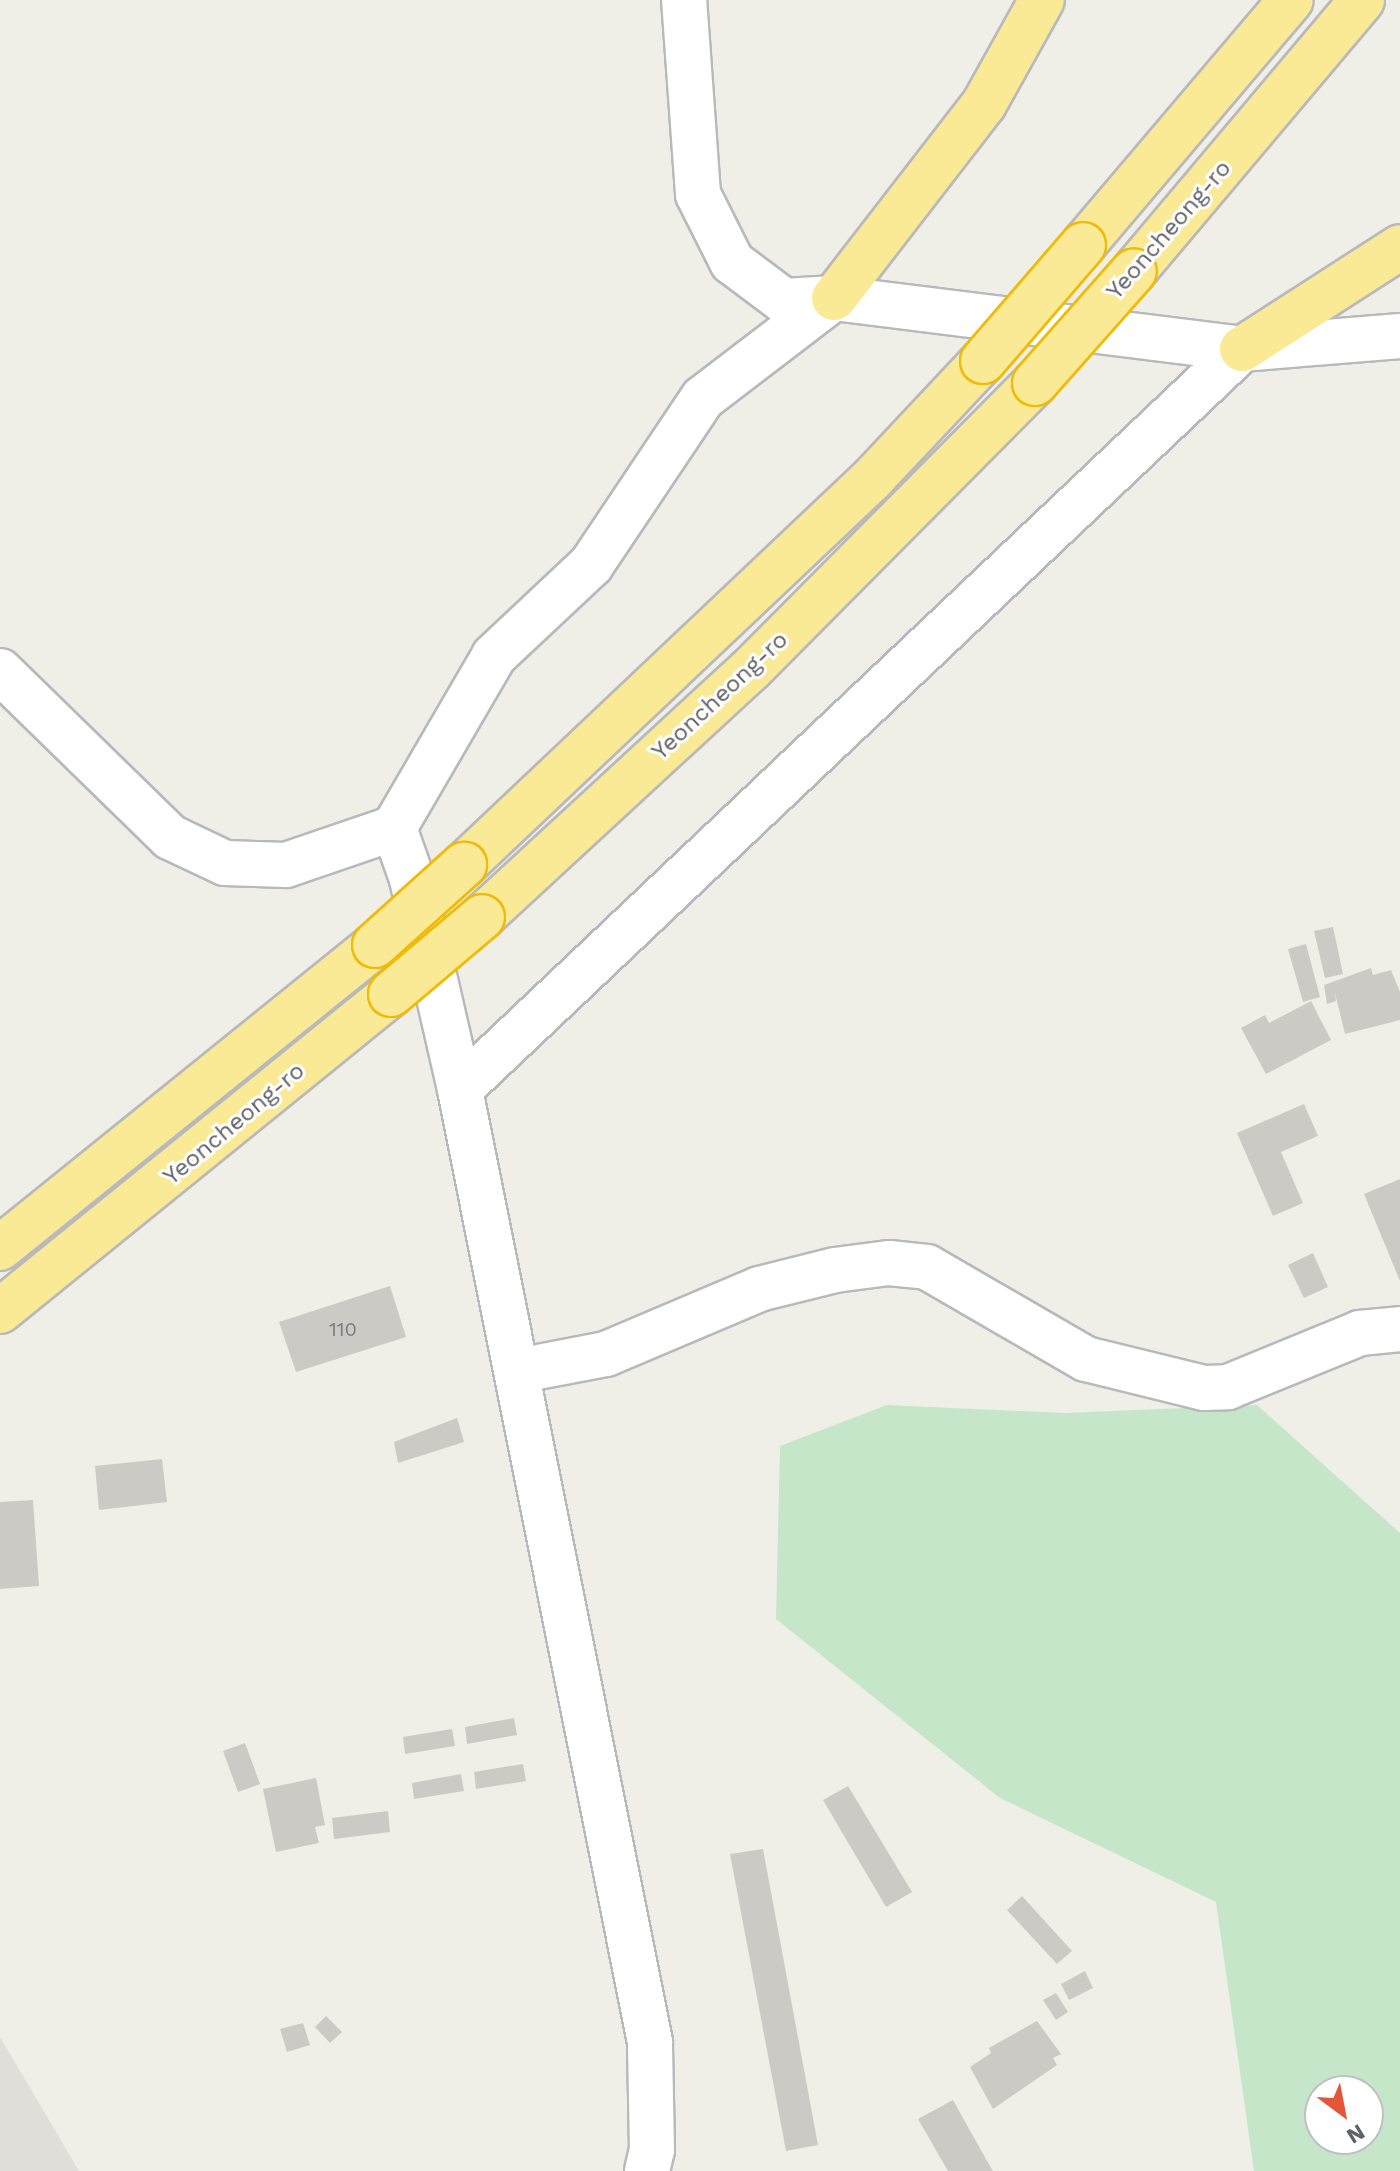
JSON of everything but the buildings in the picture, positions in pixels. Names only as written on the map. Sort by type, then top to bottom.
[{"type":"highway","points":[[834,298],[984,104],[1042,0]]},
{"type":"highway","name":"Yeoncheong-ro","points":[[0,1248],[375,945],[827,523],[983,361],[1291,0]]},
{"type":"highway","name":"Yeoncheong-ro","points":[[0,1311],[482,917],[751,669],[1035,383],[1134,271],[1362,0]]},
{"type":"highway","points":[[1242,349],[1400,247]]},
{"type":"street","points":[[684,0],[698,194],[732,262],[784,301],[834,298],[1242,349],[1400,336]]},
{"type":"street","points":[[0,671],[170,837],[225,863],[286,865],[394,828],[494,656],[591,565],[703,398],[834,298]]},
{"type":"street","points":[[460,1089],[1242,349]]},
{"type":"street","points":[[394,828],[412,879],[460,1089],[650,2042],[652,2150],[647,2171]]},
{"type":"street","points":[[517,1371],[606,1354],[759,1289],[835,1270],[889,1263],[927,1267],[1086,1359],[1204,1388],[1228,1387],[1360,1333],[1400,1329]]},
{"type":"shaded area","points":[[0,2037],[79,2171],[0,2171]]},
{"type":"green space","points":[[887,1405],[1065,1413],[1257,1405],[1400,1533],[1400,2171],[1254,2171],[1216,1902],[1000,1798],[776,1619],[780,1446]]}]
